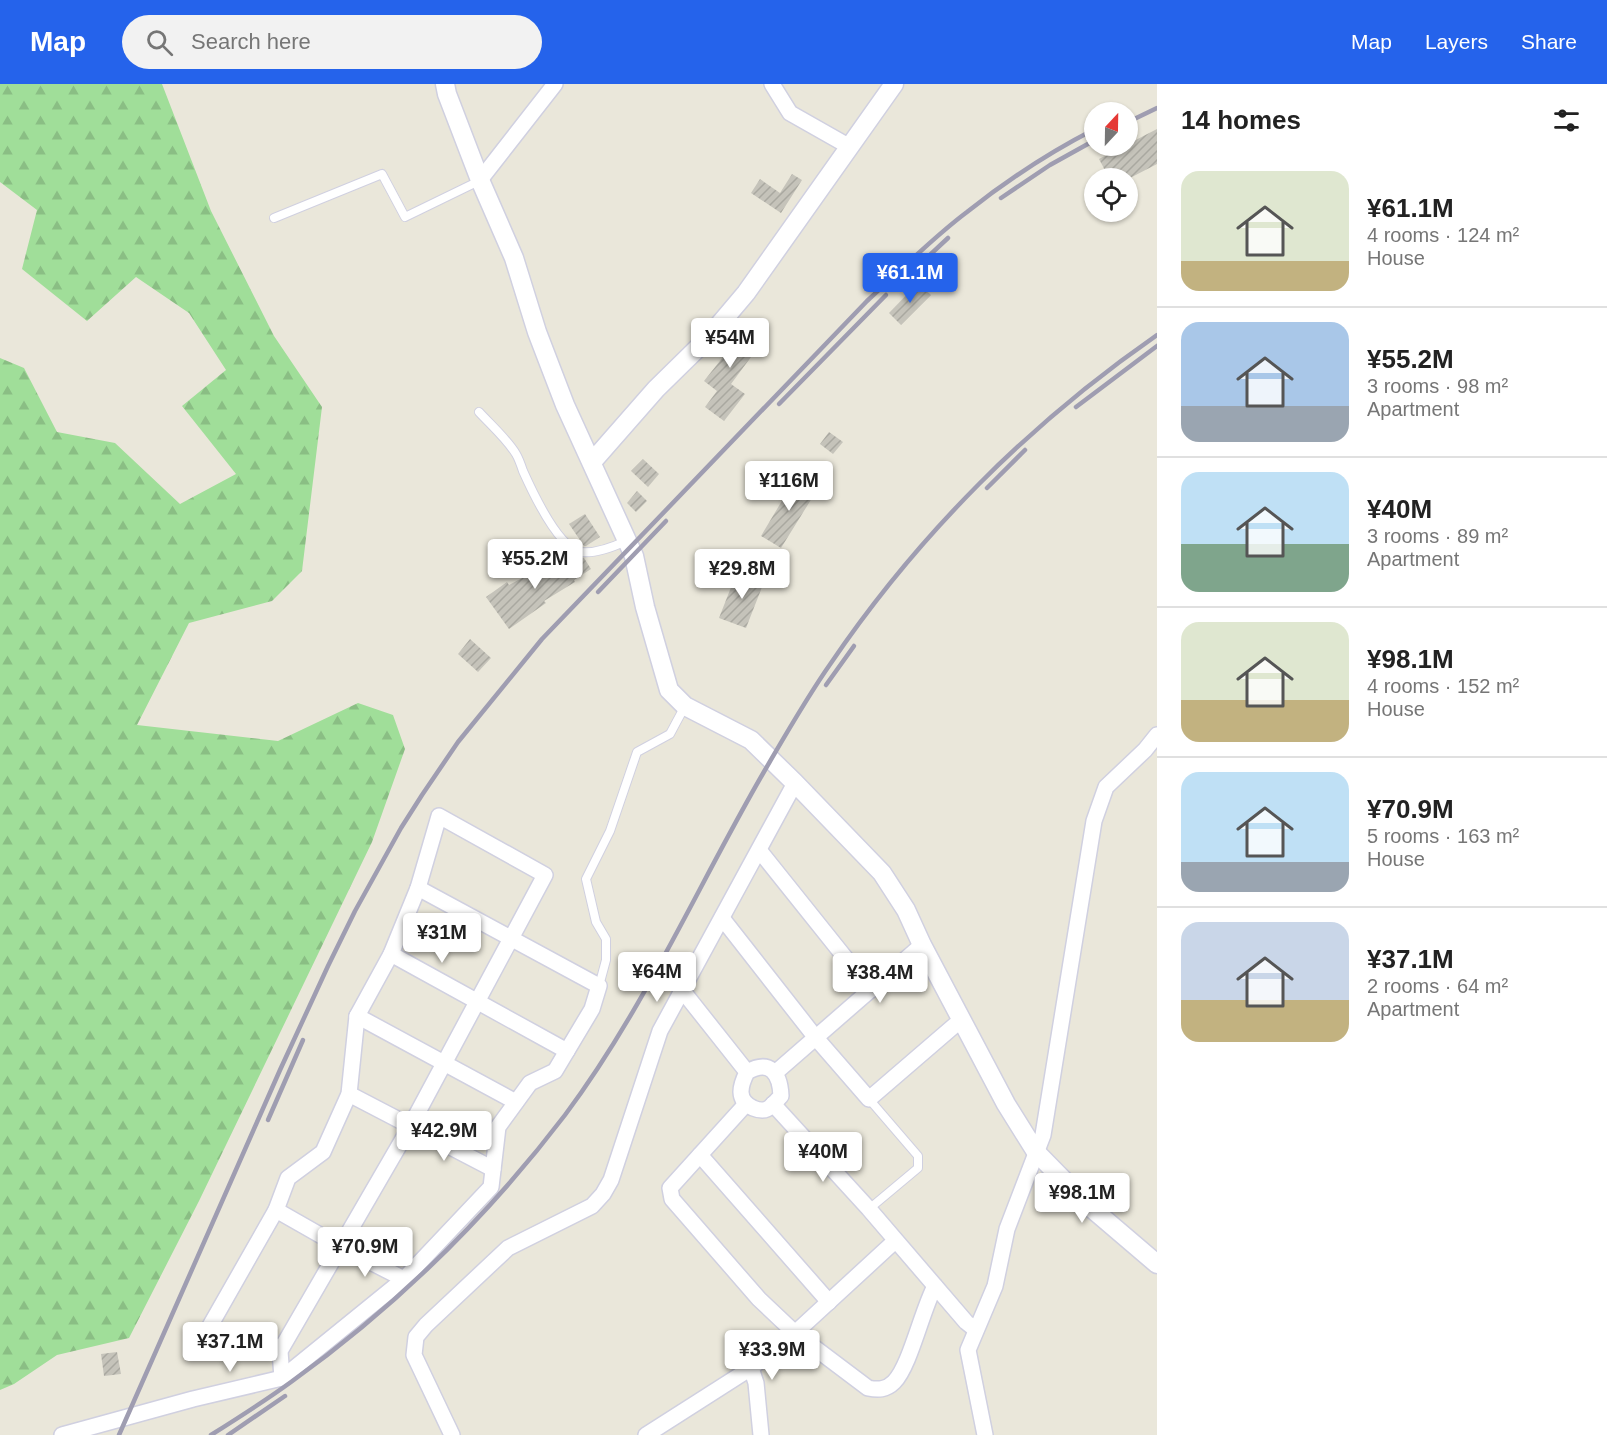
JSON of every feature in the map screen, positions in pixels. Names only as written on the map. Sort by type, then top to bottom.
[{"type":"street","points":[[445,84],[480,180],[514,258],[537,332],[565,405],[634,556],[645,607],[669,690],[685,706],[751,740],[882,873],[906,910],[922,945],[1006,1104],[1036,1152],[1089,1206],[1157,1264]]},
{"type":"street","points":[[480,180],[555,84]]},
{"type":"street","points":[[772,84],[790,113],[850,147]]},
{"type":"street","points":[[592,462],[656,389],[708,338],[746,293],[894,84]]},
{"type":"street","points":[[985,1435],[968,1350],[995,1286],[1007,1229],[1043,1135],[1094,821],[1106,787],[1145,750],[1157,735]]},
{"type":"street","points":[[452,1435],[414,1355],[416,1337],[508,1248],[592,1206],[603,1194],[611,1180],[660,1030],[795,783]]},
{"type":"street","points":[[280,1351],[256,1330],[206,1333],[276,1210],[288,1178],[323,1152],[349,1094],[357,1016],[391,954],[418,888],[439,816],[545,875],[411,1125],[280,1351],[282,1378]]},
{"type":"street","points":[[759,850],[871,990]]},
{"type":"street","points":[[62,1435],[282,1378],[404,1279],[491,1187],[498,1127],[530,1083],[555,1071],[592,1009],[599,986],[418,888]]},
{"type":"street","points":[[722,918],[816,1038],[869,1099],[962,1021]]},
{"type":"street","points":[[776,1073],[922,945]]},
{"type":"street","points":[[391,954],[567,1051]]},
{"type":"street","points":[[682,990],[747,1072]]},
{"type":"street","points":[[357,1016],[516,1102]]},
{"type":"street","points":[[756,1066],[768,1068],[776,1073],[781,1082],[781,1096],[767,1109],[758,1110],[746,1104],[740,1094],[740,1085],[747,1072],[756,1066]]},
{"type":"street","points":[[349,1094],[493,1169]]},
{"type":"street","points":[[746,1104],[670,1188],[672,1199],[759,1299],[795,1333],[868,1388],[881,1390],[894,1383],[902,1370],[935,1286]]},
{"type":"street","points":[[773,1104],[870,1209],[966,1322],[976,1330]]},
{"type":"street","points":[[700,1155],[829,1302]]},
{"type":"street","points":[[276,1210],[404,1279]]},
{"type":"street","points":[[646,1435],[664,1431],[751,1368],[795,1333],[895,1241]]},
{"type":"street","points":[[751,1368],[756,1383],[761,1435]]},
{"type":"lane","points":[[274,218],[382,174],[405,217],[480,180]]},
{"type":"lane","points":[[479,412],[516,454],[547,516],[568,546],[574,550],[588,552],[614,546],[627,540]]},
{"type":"lane","points":[[599,986],[606,960],[606,939],[596,922],[586,879],[610,831],[637,752],[670,734],[685,706]]},
{"type":"lane","points":[[869,1099],[918,1155],[918,1168],[870,1209]]},
{"type":"green space","points":[[0,84],[162,84],[211,211],[274,336],[322,407],[302,571],[272,601],[189,623],[137,725],[278,741],[358,703],[393,715],[405,749],[372,842],[199,1201],[129,1338],[57,1355],[14,1384],[0,1390],[0,358],[24,368],[57,432],[115,443],[180,504],[236,474],[182,406],[226,370],[189,313],[136,277],[87,321],[22,269],[37,210],[0,182]]},
{"type":"building","points":[[1157,129],[1157,164],[1138,174],[1138,168],[1104,168],[1099,159],[1105,156],[1138,156],[1138,139]]},
{"type":"building","points":[[792,174],[802,180],[781,213],[751,193],[760,179],[780,193]]},
{"type":"building","points":[[918,283],[931,295],[901,325],[889,313]]},
{"type":"building","points":[[740,322],[762,337],[751,352],[754,353],[731,384],[745,394],[724,421],[705,407],[717,391],[704,381],[723,357],[713,349],[727,333],[730,335]]},
{"type":"building","points":[[829,432],[843,442],[833,454],[820,444]]},
{"type":"building","points":[[643,459],[659,474],[648,487],[631,471]]},
{"type":"building","points":[[791,477],[817,490],[781,548],[761,536],[786,494],[783,492]]},
{"type":"building","points":[[637,491],[647,501],[636,512],[627,503]]},
{"type":"building","points":[[585,514],[600,537],[584,546],[569,524]]},
{"type":"building","points":[[574,556],[584,558],[591,569],[544,601],[546,603],[509,629],[486,597],[507,582],[509,585],[539,569],[541,574],[562,560],[563,562]]},
{"type":"building","points":[[737,572],[764,582],[746,628],[719,618]]},
{"type":"building","points":[[470,639],[491,658],[478,672],[458,654]]},
{"type":"building","points":[[117,1352],[121,1374],[104,1376],[101,1354]]},
{"type":"railway","points":[[1138,117],[1157,108]]},
{"type":"railway","points":[[119,1435],[328,966],[355,911],[401,828],[458,742],[542,639],[867,301],[941,233],[982,200],[1045,157],[1084,135]]},
{"type":"railway","points":[[1001,198],[1050,165],[1084,146]]},
{"type":"railway","points":[[902,281],[948,238]]},
{"type":"railway","points":[[779,404],[886,295]]},
{"type":"railway","points":[[211,1435],[291,1382],[403,1292],[438,1259],[504,1189],[565,1115],[621,1032],[670,946],[740,813],[805,702],[865,616],[901,570],[979,484],[1065,405],[1157,335]]},
{"type":"railway","points":[[1076,407],[1157,346]]},
{"type":"railway","points":[[987,488],[1025,450]]},
{"type":"railway","points":[[598,592],[666,521]]},
{"type":"railway","points":[[826,685],[854,646]]},
{"type":"railway","points":[[268,1120],[303,1040]]},
{"type":"railway","points":[[228,1435],[285,1396]]}]
